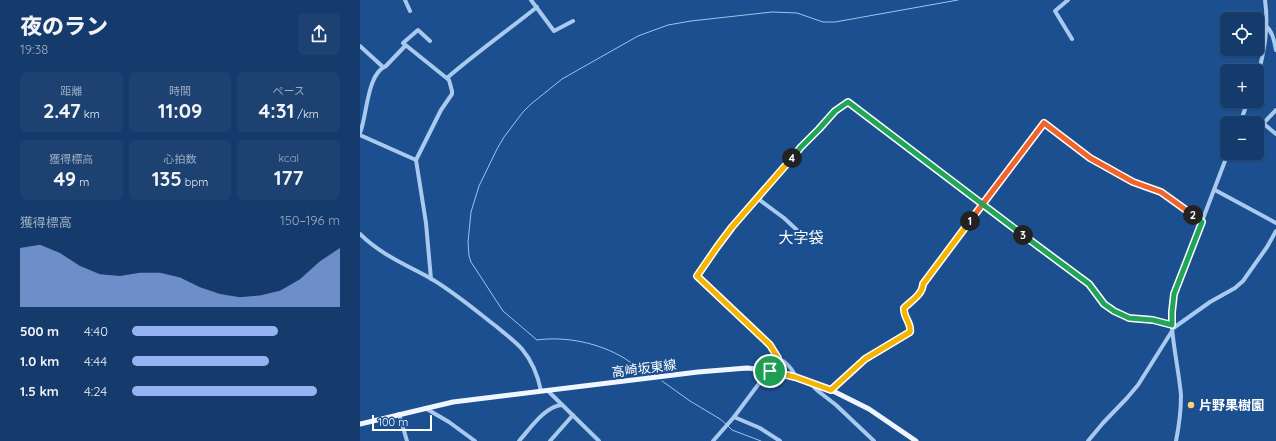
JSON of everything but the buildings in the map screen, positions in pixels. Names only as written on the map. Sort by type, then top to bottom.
[{"type":"main road","name":"高崎坂東線","points":[[361,422],[453,402],[544,390],[747,368],[770,371],[795,377],[831,390],[869,409],[916,441]]},
{"type":"street","points":[[405,0],[410,10]]},
{"type":"street","points":[[531,0],[554,31],[573,21]]},
{"type":"street","points":[[1068,0],[1055,11],[1072,39]]},
{"type":"street","points":[[1261,64],[1267,27],[1265,0]]},
{"type":"street","points":[[447,78],[537,7]]},
{"type":"street","points":[[1267,27],[1271,31],[1276,50]]},
{"type":"street","points":[[416,160],[360,134],[369,88],[383,67],[386,66],[405,46],[403,43],[418,30],[430,41]]},
{"type":"street","points":[[360,46],[383,67]]},
{"type":"street","points":[[405,46],[447,78],[450,83],[452,94],[438,116],[416,160],[426,223],[431,279]]},
{"type":"street","points":[[795,377],[795,374],[782,359],[778,358],[770,345],[697,276],[732,227],[801,147],[835,111],[848,102],[1089,284],[1100,300],[1108,307],[1129,318],[1153,320],[1172,328]]},
{"type":"street","points":[[1276,110],[1264,124],[1276,134]]},
{"type":"street","points":[[831,390],[865,359],[910,332],[911,328],[904,314],[904,308],[920,293],[923,289],[923,284],[1044,123],[1090,158],[1133,182],[1161,192],[1202,222]]},
{"type":"street","points":[[1176,441],[1180,421],[1180,394],[1172,328],[1174,294],[1226,160]]},
{"type":"street","points":[[1215,190],[1276,223]]},
{"type":"street","points":[[757,198],[784,218],[798,231]]},
{"type":"street","points":[[1088,441],[1138,385],[1172,328],[1210,302],[1235,288],[1243,281],[1267,247],[1276,231]]},
{"type":"street","points":[[360,234],[380,250],[431,279],[455,295],[522,349],[532,365],[544,390],[573,415],[599,441]]},
{"type":"street","points":[[713,441],[770,371],[778,358]]},
{"type":"street","points":[[809,382],[874,441]]},
{"type":"street","points":[[519,441],[546,411],[556,405],[562,405]]},
{"type":"street","points":[[425,408],[475,441]]},
{"type":"street","points":[[399,414],[407,441]]},
{"type":"street","points":[[550,441],[573,415]]},
{"type":"street","points":[[734,416],[760,428],[780,441]]},
{"type":"waterway","points":[[648,374],[624,358],[604,348],[571,340],[537,340],[503,311],[471,262],[468,242],[471,212],[479,186],[504,137],[523,112],[562,79],[638,36],[668,25],[772,12],[797,13],[823,22],[835,22],[958,0]]},
{"type":"waterway","points":[[662,381],[726,424]]},
{"type":"waterway","points":[[728,426],[732,430],[761,441]]},
{"type":"place","name":"片野果樹園","points":[[1191,405]]},
{"type":"district","name":"大字袋","points":[[801,238]]},
{"type":"route","points":[[770,371],[778,358],[770,345],[697,275],[732,227],[801,147],[835,111],[848,102],[940,171],[983,204],[1089,284],[1104,304],[1119,314],[1129,318],[1153,320],[1172,325],[1174,294],[1202,222],[1161,192],[1133,182],[1090,158],[1044,123],[983,204],[923,284],[923,289],[920,293],[904,308],[904,314],[911,328],[910,332],[865,359],[831,390],[795,377],[770,371]]}]
